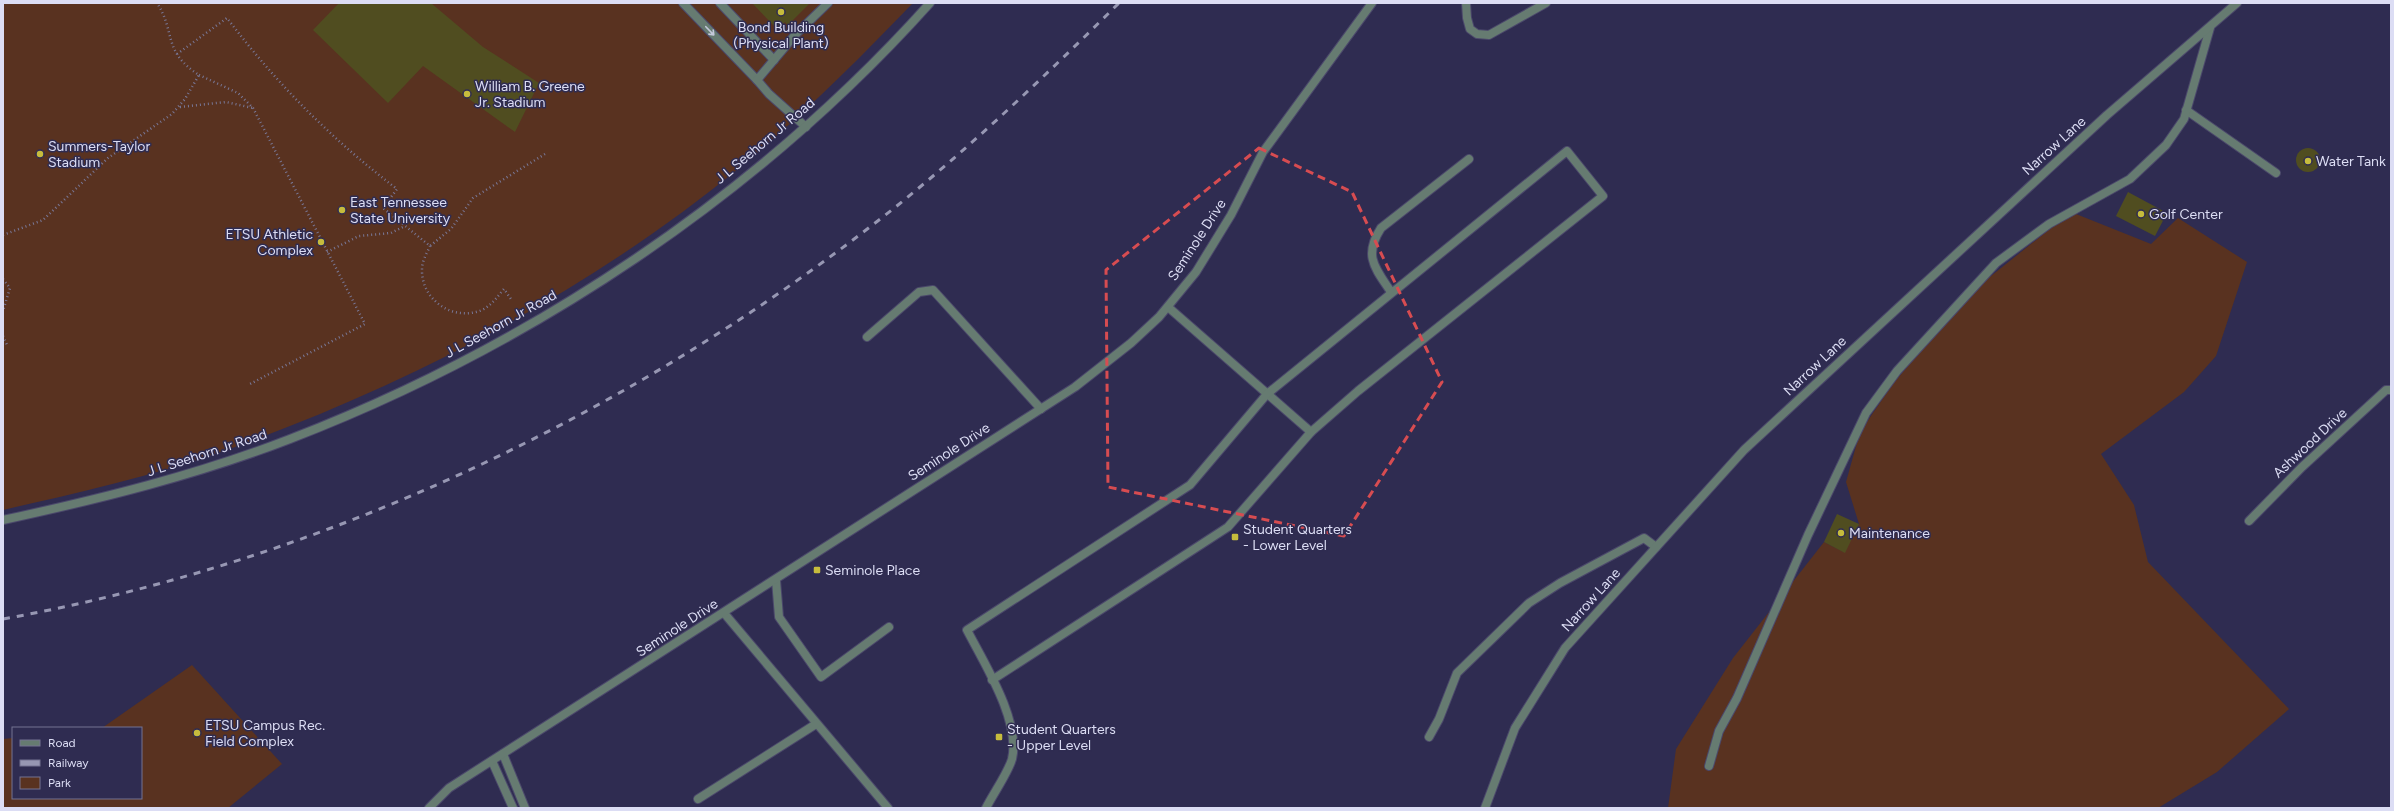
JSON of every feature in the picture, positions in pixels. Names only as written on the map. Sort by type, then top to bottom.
[{"type":"street","points":[[683,3],[769,94],[806,127]]},
{"type":"street","points":[[720,3],[774,60]]},
{"type":"street","points":[[757,80],[828,3]]},
{"type":"street","name":"J L Seehorn Jr Road","points":[[3,520],[106,498],[222,463],[290,439],[421,382],[531,324],[640,255],[806,127],[930,3]]},
{"type":"street","name":"Seminole Drive","points":[[429,808],[449,788],[1041,409],[1104,365],[1131,343],[1168,307],[1196,272],[1231,215],[1263,152],[1372,3]]},
{"type":"street","points":[[1466,3],[1466,18],[1470,29],[1477,34],[1489,35],[1546,3]]},
{"type":"street","name":"Narrow Lane","points":[[1485,808],[1515,728],[1566,648],[1744,450],[2107,115],[2210,28],[2237,3]]},
{"type":"street","points":[[1709,766],[1719,732],[1737,698],[1808,535],[1870,407],[1897,371],[1996,263],[2049,224],[2130,179],[2166,145],[2184,118],[2210,28]]},
{"type":"street","points":[[2186,110],[2276,173]]},
{"type":"street","points":[[986,808],[1012,760],[1013,739],[1008,719],[992,680],[967,630],[1190,485],[1267,394],[1567,151],[1603,196],[1358,390],[1311,432],[1228,527],[992,680]]},
{"type":"street","points":[[1392,292],[1375,269],[1372,259],[1373,240],[1381,228],[1469,159]]},
{"type":"street","points":[[867,337],[919,292],[933,290],[1041,409]]},
{"type":"street","points":[[1168,307],[1311,432]]},
{"type":"street","name":"Ashwood Drive","points":[[2249,521],[2302,467],[2386,390],[2391,390]]},
{"type":"street","points":[[1429,737],[1440,719],[1457,673],[1529,602],[1560,583],[1644,538],[1656,547]]},
{"type":"street","points":[[776,580],[779,617],[821,678],[889,627]]},
{"type":"street","points":[[724,613],[888,808]]},
{"type":"street","points":[[698,799],[816,724]]},
{"type":"street","points":[[503,754],[525,808]]},
{"type":"street","points":[[492,761],[513,808]]},
{"type":"path","points":[[158,3],[177,54],[189,68],[199,75],[238,93],[254,108],[364,324],[250,384]]},
{"type":"path","points":[[177,54],[227,18],[258,58],[299,104],[341,144],[397,189],[383,208],[430,246]]},
{"type":"path","points":[[3,235],[43,220],[108,158],[160,123],[179,107],[199,75]]},
{"type":"path","points":[[179,107],[226,102],[254,108]]},
{"type":"path","points":[[511,299],[504,289],[492,303],[475,312],[456,312],[440,306],[429,295],[423,283],[423,263],[430,246],[451,230],[473,198],[545,154]]},
{"type":"path","points":[[328,252],[359,236],[391,233],[405,226]]},
{"type":"path","points":[[3,279],[10,288],[3,311]]},
{"type":"path","points":[[3,336],[7,345]]},
{"type":"highlighted area","points":[[1259,148],[1352,192],[1442,382],[1344,536],[1108,487],[1106,270]]},
{"type":"green space","name":"ETSU Athletic Complex","points":[[3,3],[913,3],[831,86],[744,164],[685,210],[624,253],[561,293],[496,330],[430,364],[362,396],[294,425],[224,451],[142,476],[3,510]]},
{"type":"green space","points":[[2071,212],[2151,244],[2178,218],[2247,262],[2216,356],[2184,392],[2101,454],[2134,505],[2148,562],[2289,709],[2217,772],[2158,808],[1668,808],[1676,749],[1733,658],[1824,542],[1844,552],[1859,524],[1846,482],[1860,432],[1892,385],[1966,296]]},
{"type":"green space","name":"ETSU Campus Rec. Field Complex","points":[[192,665],[282,764],[228,808],[3,808],[3,739],[12,738],[12,799],[142,799],[142,727],[103,727]]},
{"type":"building","points":[[339,3],[431,3],[483,47],[539,83],[515,132],[423,66],[388,103],[313,30]]},
{"type":"building","name":"Bond Building (Physical Plant)","points":[[752,3],[810,3],[788,25],[785,22],[777,29]]},
{"type":"building","name":"Water Tank","points":[[2308,148],[2317,151],[2320,160],[2317,169],[2308,172],[2299,169],[2296,160],[2299,151]]},
{"type":"building","name":"Golf Center","points":[[2128,192],[2167,213],[2155,236],[2116,216]]},
{"type":"building","name":"Maintenance","points":[[1837,514],[1859,524],[1845,553],[1824,542]]},
{"type":"railway","points":[[3,619],[123,593],[242,559],[359,517],[473,468],[584,413],[691,351],[794,283],[893,209],[923,185],[1009,109],[1119,3]]},
{"type":"place","name":"Bond Building (Physical Plant)","points":[[781,12]]},
{"type":"place","name":"William B. Greene Jr. Stadium","points":[[467,94]]},
{"type":"place","name":"Summers-Taylor Stadium","points":[[40,154]]},
{"type":"place","name":"Water Tank","points":[[2308,161]]},
{"type":"place","name":"East Tennessee State University","points":[[342,210]]},
{"type":"place","name":"Golf Center","points":[[2141,214]]},
{"type":"place","name":"ETSU Athletic Complex","points":[[321,242]]},
{"type":"place","name":"Maintenance","points":[[1841,533]]},
{"type":"place","name":"Student Quarters - Lower Level","points":[[1235,537]]},
{"type":"place","name":"Seminole Place","points":[[817,570]]},
{"type":"place","name":"ETSU Campus Rec. Field Complex","points":[[197,733]]},
{"type":"place","name":"Student Quarters - Upper Level","points":[[999,737]]}]
